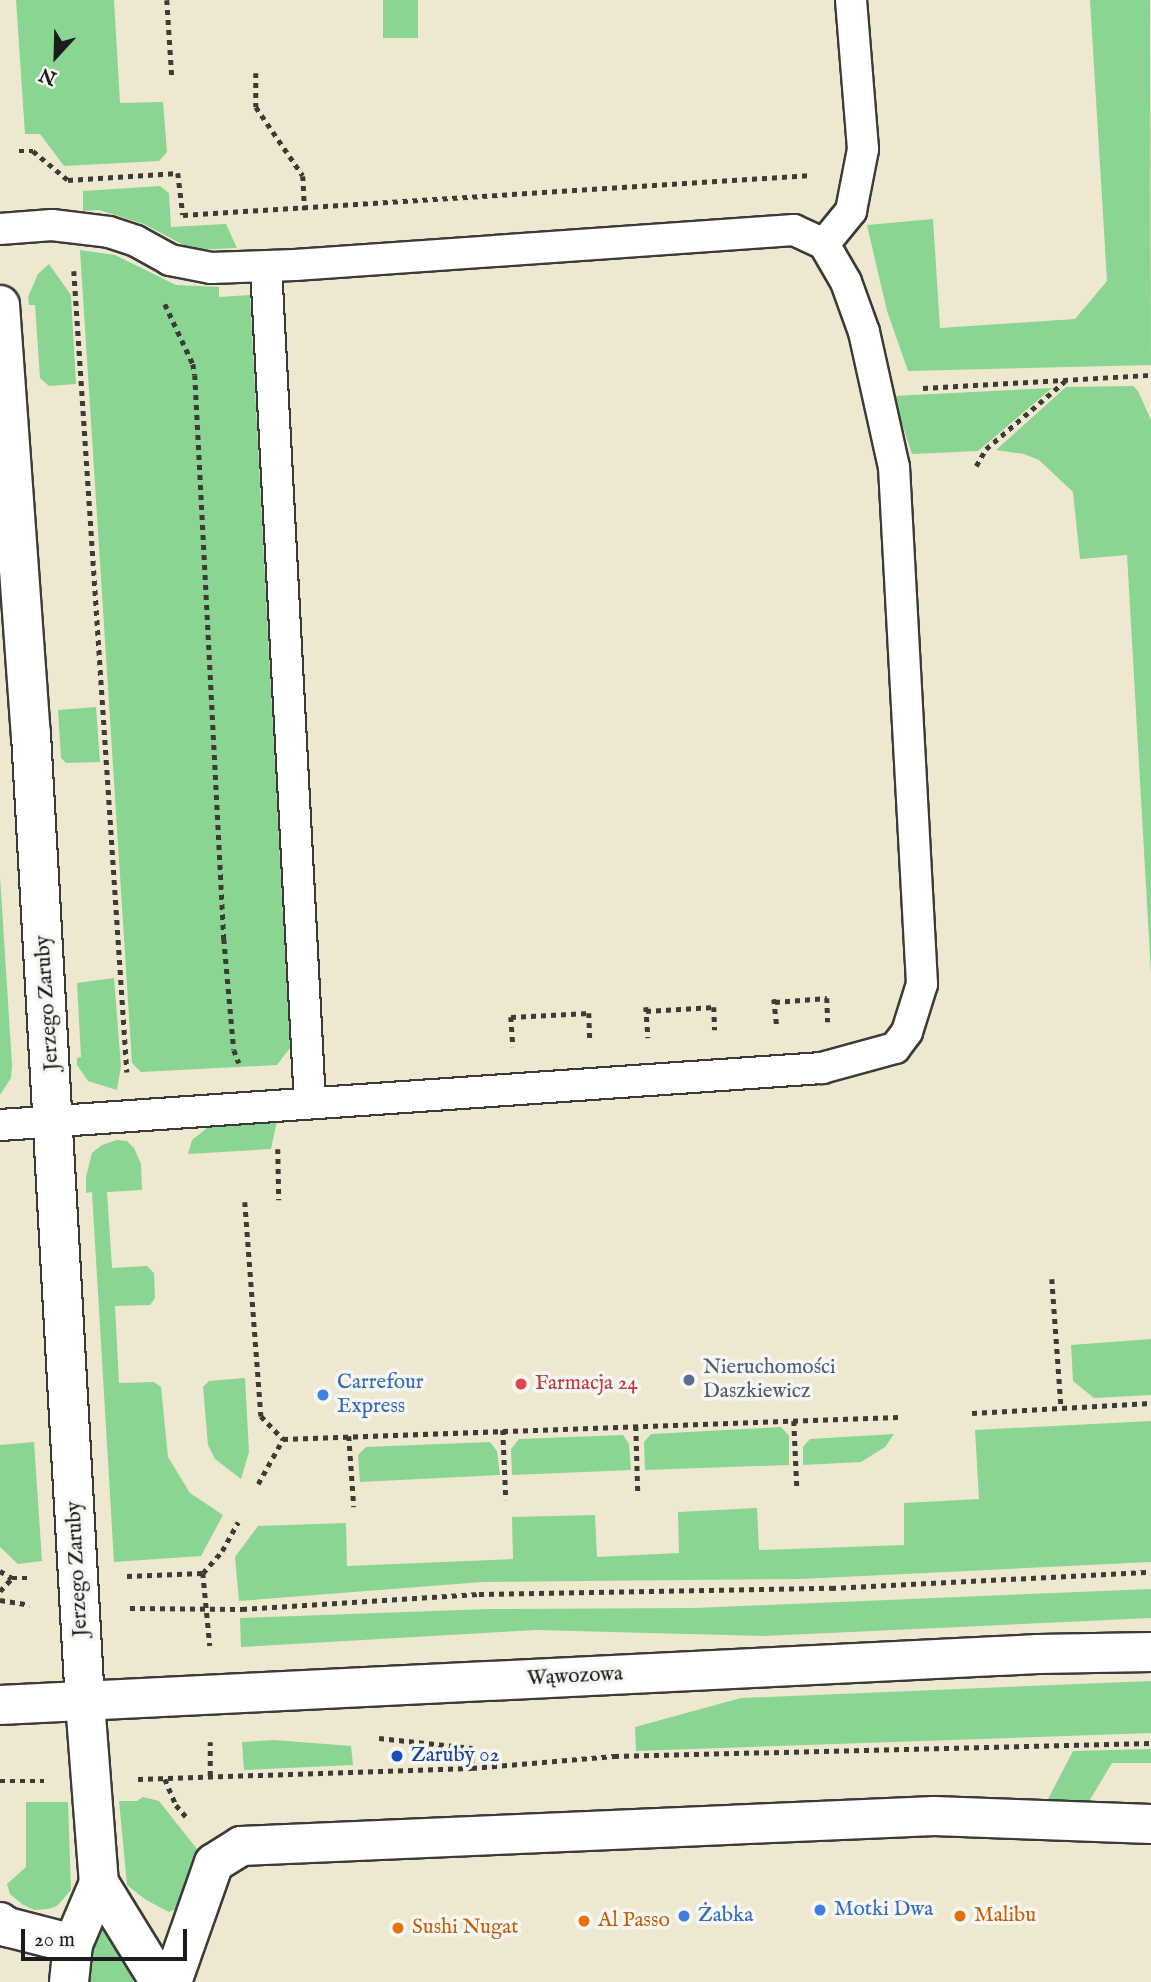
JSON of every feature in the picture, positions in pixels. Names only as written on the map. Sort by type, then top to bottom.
[{"type":"street","name":"Jerzego Zaruby","points":[[0,305],[55,1121],[85,1702],[99,1883]]},
{"type":"street","name":"Wąwozowa","points":[[0,1705],[1024,1655],[1151,1652]]},
{"type":"street","points":[[172,1982],[214,1863],[241,1846],[934,1816],[1151,1824]]},
{"type":"street","points":[[69,1982],[73,1944],[99,1883]]},
{"type":"street","points":[[99,1883],[160,1982]]},
{"type":"street","points":[[0,1922],[7,1927],[73,1944]]},
{"type":"lane","points":[[824,244],[851,211],[863,149],[851,0]]},
{"type":"lane","points":[[0,229],[52,225],[109,232],[136,241],[170,260],[211,268],[266,267],[794,230],[824,244],[846,282],[864,332],[894,467],[922,984],[907,1032],[895,1048],[822,1068],[0,1125]]},
{"type":"lane","points":[[266,267],[310,1103]]},
{"type":"path","points":[[167,0],[172,78]]},
{"type":"path","points":[[256,73],[256,107],[303,176],[306,210]]},
{"type":"path","points":[[170,260],[161,285],[162,300],[173,317],[195,375],[224,939],[233,1050],[242,1072]]},
{"type":"path","points":[[976,466],[986,449],[1066,380]]},
{"type":"path","points":[[776,1020],[775,1001],[827,998],[829,1034]]},
{"type":"path","points":[[647,1034],[646,1009],[714,1007],[716,1041]]},
{"type":"path","points":[[513,1043],[511,1016],[589,1013],[590,1049]]},
{"type":"path","points":[[245,1202],[261,1416],[283,1439],[899,1417]]},
{"type":"path","points":[[1052,1279],[1061,1406]]},
{"type":"path","points":[[972,1413],[1151,1403]]},
{"type":"path","points":[[794,1421],[797,1488]]},
{"type":"path","points":[[636,1426],[638,1493]]},
{"type":"path","points":[[503,1430],[506,1500]]},
{"type":"path","points":[[349,1436],[354,1507]]},
{"type":"path","points":[[258,1484],[283,1439]]},
{"type":"path","points":[[210,1648],[203,1573],[222,1551],[238,1522]]},
{"type":"path","points":[[0,1571],[12,1578],[37,1578]]},
{"type":"path","points":[[122,1608],[243,1609],[479,1594],[831,1588],[1151,1572]]},
{"type":"path","points":[[122,1576],[203,1573]]},
{"type":"path","points":[[0,1591],[12,1578]]},
{"type":"path","points":[[124,1779],[472,1768],[614,1756],[1151,1743]]},
{"type":"path","points":[[0,1781],[50,1781]]},
{"type":"green space","points":[[16,0],[114,0],[120,103],[163,102],[167,152],[159,161],[64,166],[40,134],[25,134]]},
{"type":"green space","points":[[383,0],[418,0],[418,38],[383,38]]},
{"type":"green space","points":[[1090,0],[1150,0],[1151,365],[908,371],[887,311],[867,225],[933,219],[940,328],[1075,319],[1107,281]]},
{"type":"green space","points":[[160,186],[169,193],[171,227],[226,224],[237,248],[193,250],[144,224],[99,210],[83,211],[83,191]]},
{"type":"green space","points":[[80,250],[115,255],[176,285],[219,287],[219,297],[250,295],[290,1048],[277,1065],[141,1072],[132,1063]]},
{"type":"green space","points":[[49,264],[71,295],[76,384],[49,386],[40,378],[35,305],[29,305],[28,297],[38,274]]},
{"type":"green space","points":[[1133,386],[1151,420],[1151,973],[1127,555],[1080,559],[1073,492],[1039,460],[1024,454],[996,450],[1066,387]]},
{"type":"green space","points":[[1052,388],[978,451],[912,454],[893,396]]},
{"type":"green space","points":[[96,707],[100,762],[66,763],[61,758],[58,710]]},
{"type":"green space","points":[[0,876],[12,1065],[11,1078],[0,1095]]},
{"type":"green space","points":[[114,978],[121,1066],[117,1090],[88,1081],[77,1065],[77,1058],[81,1057],[77,983]]},
{"type":"green space","points":[[216,1121],[277,1121],[271,1149],[188,1154],[192,1140]]},
{"type":"green space","points":[[117,1140],[127,1141],[134,1148],[141,1164],[142,1190],[107,1192],[112,1268],[147,1266],[154,1273],[155,1298],[150,1305],[115,1306],[119,1383],[154,1382],[161,1387],[168,1457],[190,1493],[223,1515],[201,1556],[114,1562],[92,1192],[86,1193],[86,1177],[92,1153],[102,1145]]},
{"type":"green space","points":[[1151,1339],[1151,1395],[1094,1398],[1073,1381],[1071,1345]]},
{"type":"green space","points":[[245,1378],[249,1452],[241,1479],[215,1459],[208,1445],[203,1387],[209,1381]]},
{"type":"green space","points":[[1151,1421],[1151,1562],[801,1579],[482,1582],[239,1601],[235,1557],[258,1526],[346,1523],[347,1566],[513,1559],[512,1517],[595,1515],[597,1557],[679,1553],[678,1512],[757,1508],[759,1550],[904,1545],[904,1503],[979,1499],[975,1430]]},
{"type":"green space","points":[[781,1427],[789,1436],[789,1465],[645,1470],[644,1442],[651,1434]]},
{"type":"green space","points":[[894,1434],[885,1447],[861,1462],[803,1465],[803,1447],[810,1439]]},
{"type":"green space","points":[[623,1435],[629,1444],[631,1470],[512,1475],[511,1449],[519,1439]]},
{"type":"green space","points":[[34,1442],[42,1561],[18,1564],[0,1547],[0,1445]]},
{"type":"green space","points":[[490,1442],[497,1451],[500,1475],[360,1482],[358,1455],[366,1447]]},
{"type":"green space","points":[[1151,1589],[1151,1618],[764,1636],[536,1630],[241,1647],[240,1618],[489,1609],[694,1608]]},
{"type":"green space","points":[[1151,1681],[1151,1733],[636,1751],[635,1727],[741,1698]]},
{"type":"green space","points":[[274,1740],[351,1746],[353,1765],[244,1770],[242,1742]]},
{"type":"green space","points":[[1151,1749],[1151,1763],[1112,1763],[1088,1803],[1047,1801],[1073,1751]]},
{"type":"green space","points":[[143,1797],[159,1801],[197,1849],[176,1909],[169,1912],[146,1900],[127,1885],[119,1801],[137,1801]]},
{"type":"green space","points":[[26,1802],[68,1802],[71,1890],[57,1906],[48,1909],[34,1910],[22,1904],[10,1894],[7,1884],[26,1867]]},
{"type":"green space","points":[[104,1921],[131,1962],[133,1982],[87,1982],[87,1938]]},
{"type":"place","name":"Nieruchomości Daszkiewicz","points":[[689,1380]]},
{"type":"place","name":"Farmacja 24","points":[[521,1384]]},
{"type":"place","name":"Carrefour Express","points":[[323,1395]]},
{"type":"place","name":"Zaruby 02","points":[[397,1756]]},
{"type":"place","name":"Motki Dwa","points":[[820,1910]]},
{"type":"place","name":"Żabka","points":[[684,1916]]},
{"type":"place","name":"Malibu","points":[[960,1916]]},
{"type":"place","name":"Al Passo","points":[[584,1921]]},
{"type":"place","name":"Sushi Nugat","points":[[398,1928]]}]
